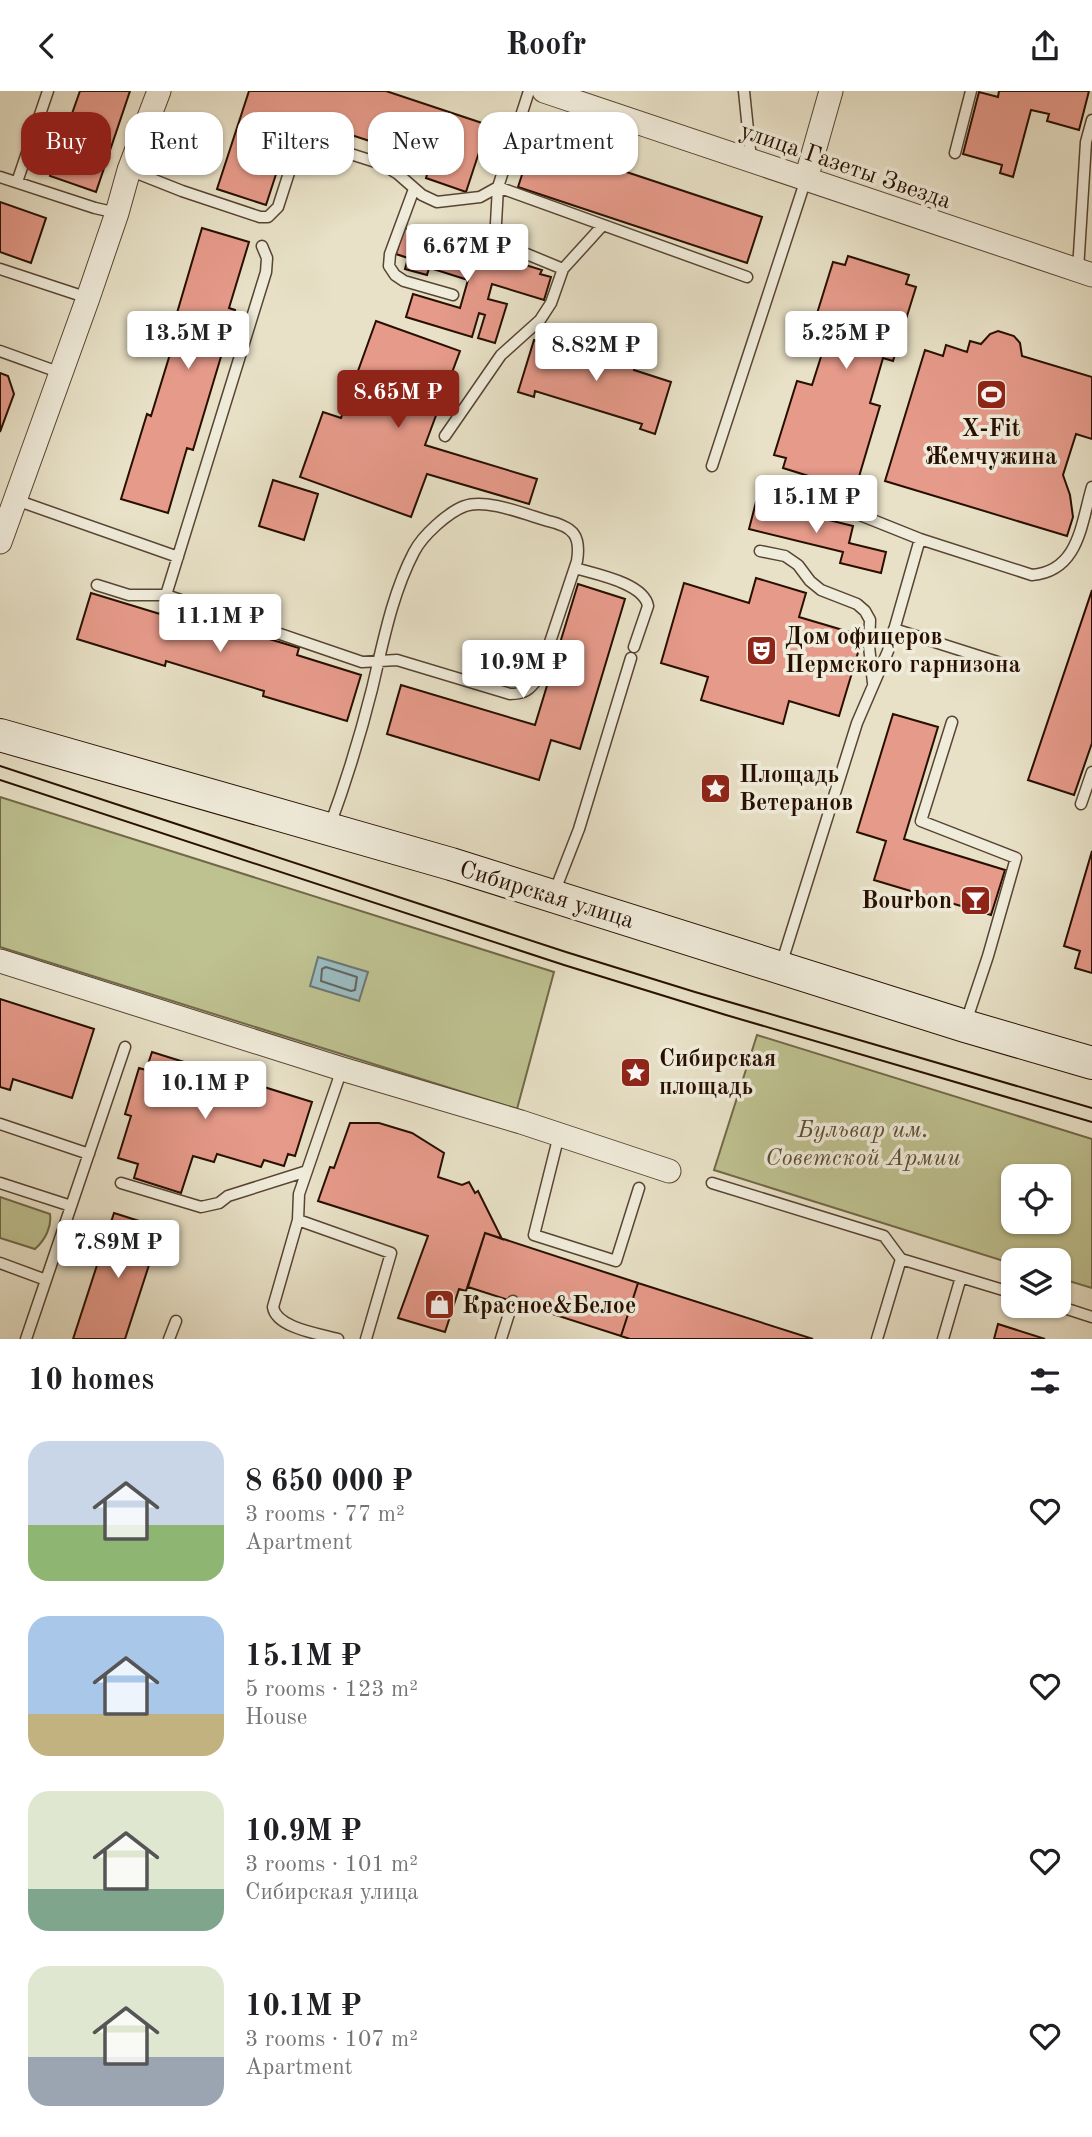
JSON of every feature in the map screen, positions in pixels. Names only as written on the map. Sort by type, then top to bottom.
[{"type":"main road","name":"Сибирская улица","points":[[0,735],[329,828],[1092,1063]]},
{"type":"street","points":[[151,112],[159,91]]},
{"type":"street","name":"улица Газеты Звезда","points":[[544,91],[1085,273]]},
{"type":"street","points":[[806,179],[831,91]]},
{"type":"street","points":[[0,542],[88,298],[128,175]]},
{"type":"street","points":[[0,961],[669,1171]]},
{"type":"lane","points":[[17,182],[48,91]]},
{"type":"lane","points":[[529,91],[498,187],[495,241],[563,269]]},
{"type":"lane","points":[[744,91],[751,159]]},
{"type":"lane","points":[[956,153],[971,91]]},
{"type":"lane","points":[[1085,273],[1086,142],[1092,120]]},
{"type":"lane","points":[[142,175],[260,217],[268,217],[278,207],[301,145],[316,143],[382,164],[422,195],[437,202],[480,198],[498,187]]},
{"type":"lane","points":[[0,177],[117,213]]},
{"type":"lane","points":[[712,466],[806,179]]},
{"type":"lane","points":[[498,187],[747,277]]},
{"type":"lane","points":[[414,188],[390,254],[389,266],[395,275],[404,281],[453,295]]},
{"type":"lane","points":[[445,436],[501,355],[540,320],[551,303],[563,269],[603,225]]},
{"type":"lane","points":[[166,595],[266,272],[267,257],[262,246]]},
{"type":"lane","points":[[0,269],[88,298]]},
{"type":"lane","points":[[0,351],[61,373]]},
{"type":"lane","points":[[855,513],[920,539],[1032,575],[1046,574],[1062,565],[1072,551],[1092,487]]},
{"type":"lane","points":[[16,500],[178,557]]},
{"type":"lane","points":[[97,585],[129,595],[166,595],[362,663],[379,661],[397,660],[510,694],[522,694],[531,688],[538,678],[575,568],[579,543],[571,530],[558,523],[486,504],[465,505],[437,524],[415,549],[394,600],[379,661],[354,759],[329,828]]},
{"type":"lane","points":[[781,968],[857,723],[888,651],[920,539]]},
{"type":"lane","points":[[760,551],[785,556],[798,565],[821,590],[857,604],[865,611],[870,619],[869,646],[873,686]]},
{"type":"lane","points":[[553,896],[579,829],[648,606],[646,599],[634,587],[575,568]]},
{"type":"lane","points":[[894,629],[1007,665]]},
{"type":"lane","points":[[952,722],[921,821],[1016,857],[965,1026]]},
{"type":"lane","points":[[1081,804],[1092,772]]},
{"type":"lane","points":[[26,1339],[125,1047]]},
{"type":"lane","points":[[338,1339],[285,1324],[272,1307],[298,1220],[299,1194],[342,1069]]},
{"type":"lane","points":[[0,1124],[89,1154]]},
{"type":"lane","points":[[559,1135],[534,1235],[616,1261],[639,1188]]},
{"type":"lane","points":[[121,1183],[201,1207],[307,1171]]},
{"type":"lane","points":[[0,1183],[71,1206]]},
{"type":"lane","points":[[712,1183],[884,1236],[901,1259],[1001,1289]]},
{"type":"lane","points":[[298,1220],[391,1253],[366,1339]]},
{"type":"lane","points":[[877,1339],[901,1259]]},
{"type":"lane","points":[[0,1263],[46,1280]]},
{"type":"lane","points":[[943,1339],[961,1277]]},
{"type":"lane","points":[[501,1339],[513,1301]]},
{"type":"lane","points":[[1071,1310],[1092,1317]]},
{"type":"lane","points":[[170,1339],[176,1321]]},
{"type":"green space","points":[[0,797],[554,972],[517,1109],[0,947]]},
{"type":"green space","name":"Бульвар им. Советской Армии","points":[[757,1035],[1092,1139],[1092,1288],[1071,1282],[1071,1248],[1001,1248],[1001,1260],[714,1170]]},
{"type":"green space","points":[[0,1197],[50,1214],[47,1233],[35,1249],[0,1238]]},
{"type":"water","points":[[318,957],[368,972],[359,1001],[310,986]]},
{"type":"building","points":[[80,91],[130,91],[111,147],[111,112],[73,112]]},
{"type":"building","points":[[249,91],[386,91],[449,112],[368,112],[368,140],[354,136],[354,112],[242,112]]},
{"type":"building","points":[[999,91],[1089,91],[1079,130],[1047,121],[1049,114],[1031,110],[1013,177],[1000,173],[1002,165],[963,154],[979,92],[998,97]]},
{"type":"building","points":[[464,117],[478,122],[478,155],[466,192],[426,178],[427,175],[464,175]]},
{"type":"building","points":[[237,128],[237,175],[276,175],[266,205],[217,189]]},
{"type":"building","points":[[50,175],[102,175],[96,192]]},
{"type":"building","points":[[522,175],[635,175],[762,217],[747,263],[518,187]]},
{"type":"building","points":[[0,202],[46,218],[31,263],[0,252]]},
{"type":"building","points":[[202,228],[249,242],[229,308],[235,310],[193,450],[187,448],[168,513],[121,499],[147,414],[151,416],[182,315],[177,313]]},
{"type":"building","points":[[404,228],[542,270],[540,274],[551,277],[544,300],[492,284],[488,299],[507,304],[495,343],[478,338],[485,315],[479,313],[472,337],[406,317],[413,294],[460,308],[468,280],[433,269],[435,266],[430,265],[427,275],[405,269],[408,258],[396,254]]},
{"type":"building","points":[[848,256],[909,275],[906,284],[916,287],[893,361],[883,358],[870,403],[880,406],[858,480],[847,477],[844,487],[783,468],[786,458],[774,455],[797,381],[812,385],[826,341],[810,336],[833,262],[845,265]]},
{"type":"building","points":[[376,321],[460,351],[425,445],[537,479],[529,504],[427,474],[411,517],[300,477],[323,412],[341,418]]},
{"type":"building","points":[[998,331],[1014,336],[1020,343],[1022,356],[1092,377],[1092,439],[1076,434],[1063,475],[1070,495],[1073,517],[1067,536],[885,481],[925,350],[943,356],[946,345],[967,352],[970,341],[981,344],[990,334]]},
{"type":"building","points":[[534,340],[571,351],[573,343],[589,348],[587,353],[620,363],[622,358],[636,362],[634,370],[671,382],[655,434],[640,429],[642,424],[535,391],[534,397],[518,392]]},
{"type":"building","points":[[0,373],[8,376],[14,394],[0,432]]},
{"type":"building","points":[[273,480],[318,494],[304,540],[259,526]]},
{"type":"building","points":[[756,502],[853,526],[849,543],[886,552],[881,573],[840,563],[843,552],[749,529]]},
{"type":"building","name":"Дом офицеров Пермского гарнизона","points":[[756,578],[806,593],[799,617],[863,636],[839,716],[789,701],[783,724],[701,700],[708,677],[661,663],[684,583],[749,603]]},
{"type":"building","points":[[578,584],[625,599],[580,749],[551,740],[539,780],[387,734],[401,685],[535,725]]},
{"type":"building","points":[[1092,590],[1092,743],[1074,795],[1028,780]]},
{"type":"building","points":[[91,593],[160,614],[162,607],[299,648],[297,655],[361,675],[347,721],[263,696],[264,691],[166,661],[165,666],[77,639]]},
{"type":"building","points":[[893,714],[938,727],[904,839],[1005,870],[991,915],[874,880],[886,841],[857,832]]},
{"type":"building","points":[[1092,851],[1092,973],[1075,968],[1080,951],[1064,946]]},
{"type":"building","points":[[0,999],[94,1029],[72,1098],[13,1079],[10,1090],[0,1087]]},
{"type":"building","points":[[152,1052],[312,1102],[295,1156],[288,1154],[284,1166],[264,1160],[261,1167],[217,1154],[214,1162],[193,1156],[181,1193],[134,1178],[138,1164],[118,1158],[131,1116],[125,1114],[139,1068],[146,1070]]},
{"type":"building","points":[[350,1123],[379,1123],[412,1133],[444,1153],[438,1177],[462,1185],[469,1182],[475,1193],[478,1191],[502,1239],[485,1233],[466,1291],[459,1289],[445,1332],[398,1318],[428,1236],[318,1201],[330,1167],[334,1168]]},
{"type":"building","points":[[114,1213],[161,1228],[125,1339],[73,1339]]},
{"type":"building","points":[[485,1233],[638,1283],[621,1336],[468,1287]]},
{"type":"building","points":[[638,1283],[813,1339],[630,1339],[621,1336]]},
{"type":"building","points":[[998,1324],[1045,1339],[994,1339]]},
{"type":"tram line","points":[[0,766],[566,952],[1092,1108]]},
{"type":"tram line","points":[[0,780],[564,965],[1092,1122]]},
{"type":"place","name":"X-Fit Жемчужина","points":[[991,394]]},
{"type":"place","name":"Дом офицеров Пермского гарнизона","points":[[762,650]]},
{"type":"place","name":"Площадь Ветеранов","points":[[716,788]]},
{"type":"place","name":"Bourbon","points":[[975,900]]},
{"type":"place","name":"Сибирская площадь","points":[[636,1072]]},
{"type":"place","name":"Красное&Белое","points":[[439,1305]]}]
